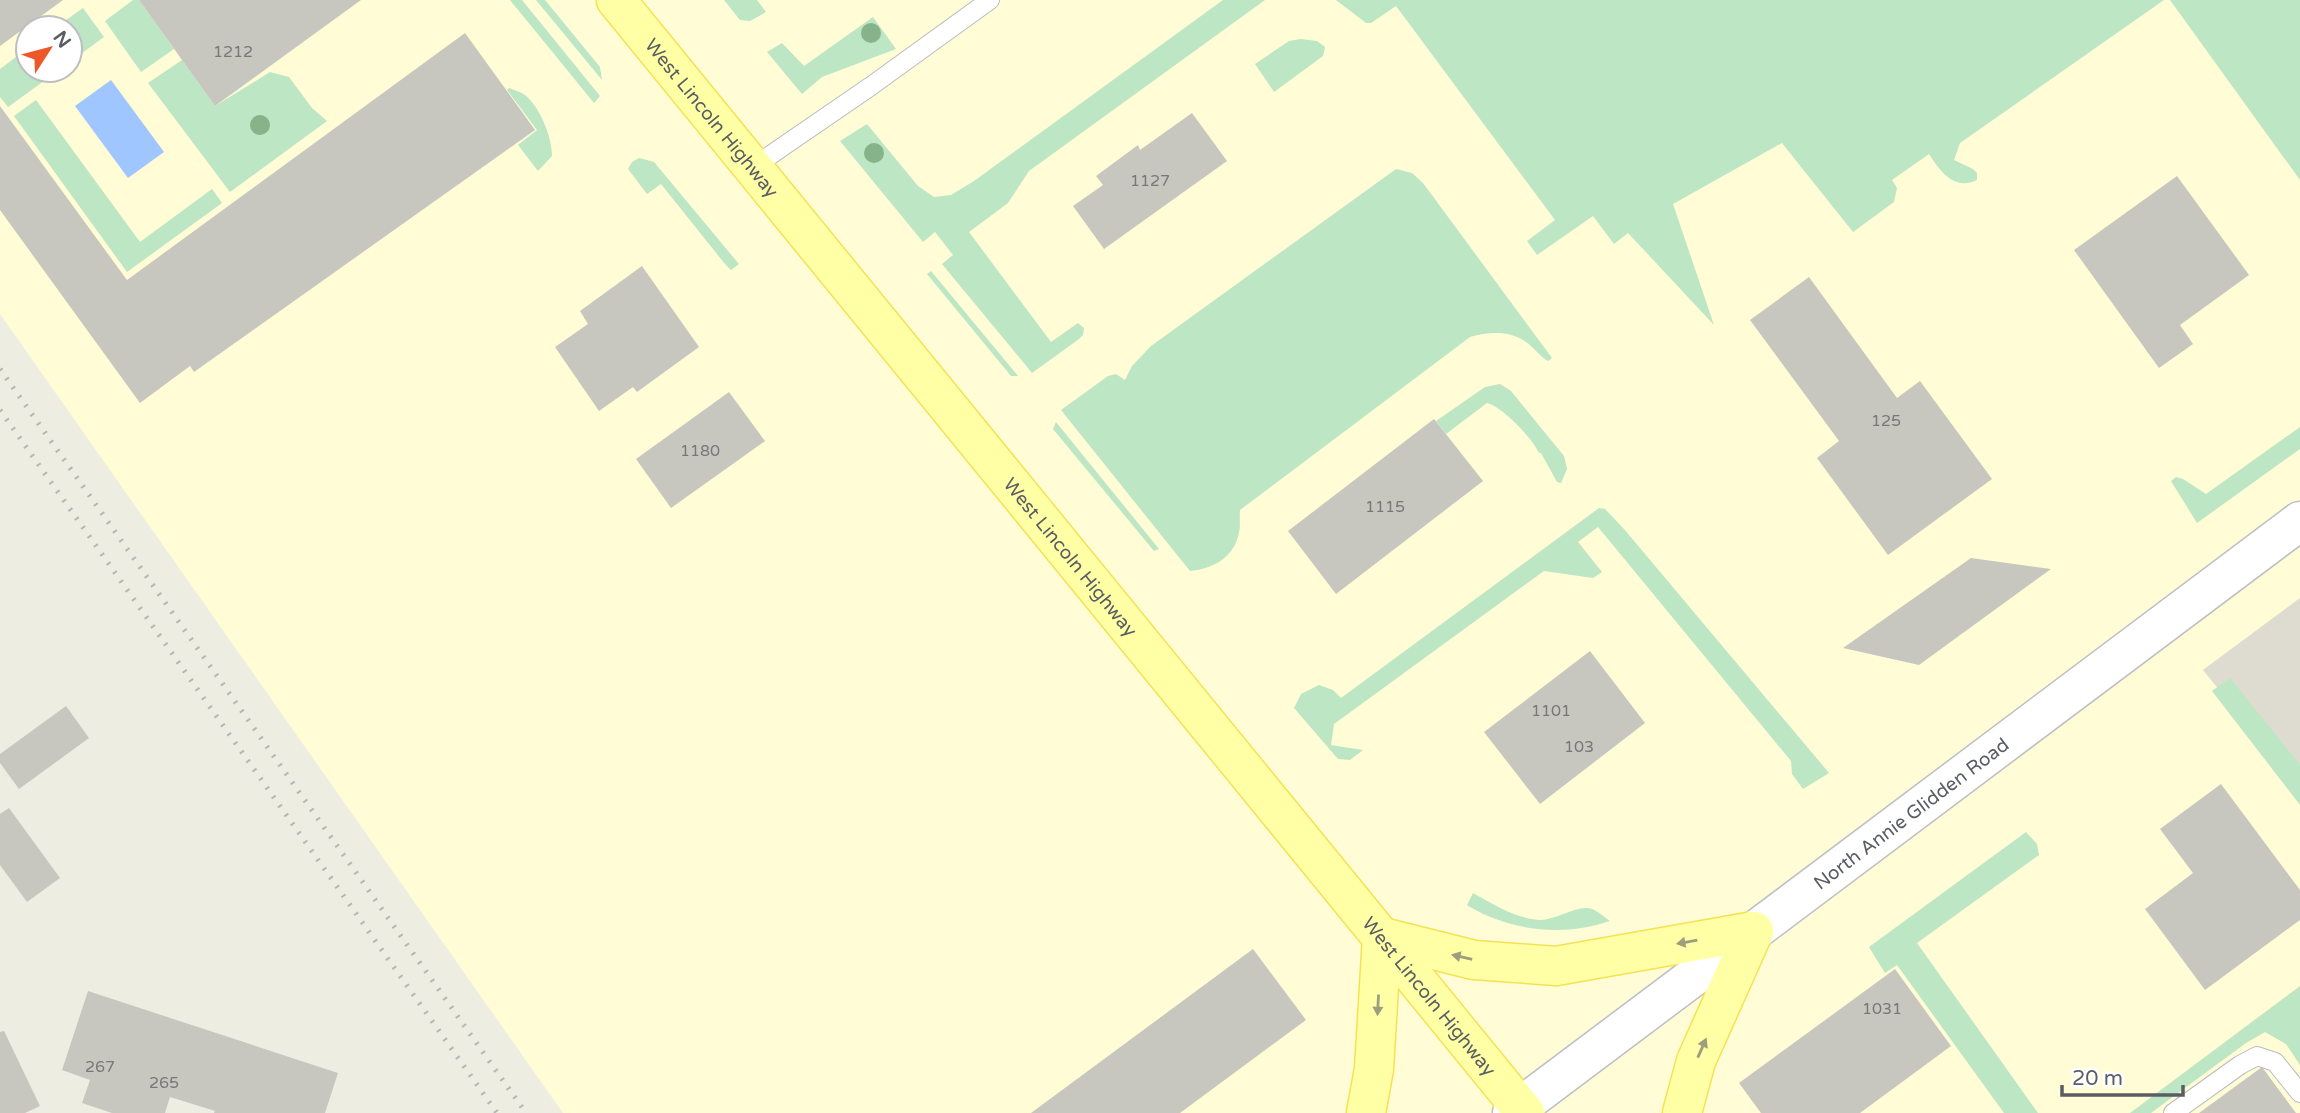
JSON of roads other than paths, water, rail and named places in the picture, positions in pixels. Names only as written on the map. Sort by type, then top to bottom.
[{"type":"main road","name":"West Lincoln Highway","points":[[616,0],[1382,937],[1519,1111]]},
{"type":"main road","name":"North Annie Glidden Road","points":[[1519,1111],[2300,521]]},
{"type":"main road","points":[[1366,1113],[1374,1069],[1382,937],[1474,960],[1556,966],[1754,931]]},
{"type":"main road","points":[[1682,1113],[1696,1061],[1754,931]]},
{"type":"lane","points":[[753,167],[872,86],[990,0]]},
{"type":"lane","points":[[2173,1113],[2257,1056],[2275,1062],[2300,1093]]},
{"type":"water","points":[[111,80],[164,152],[128,178],[75,106]]},
{"type":"railway","points":[[0,369],[526,1113]]},
{"type":"railway","points":[[0,410],[497,1113]]}]
